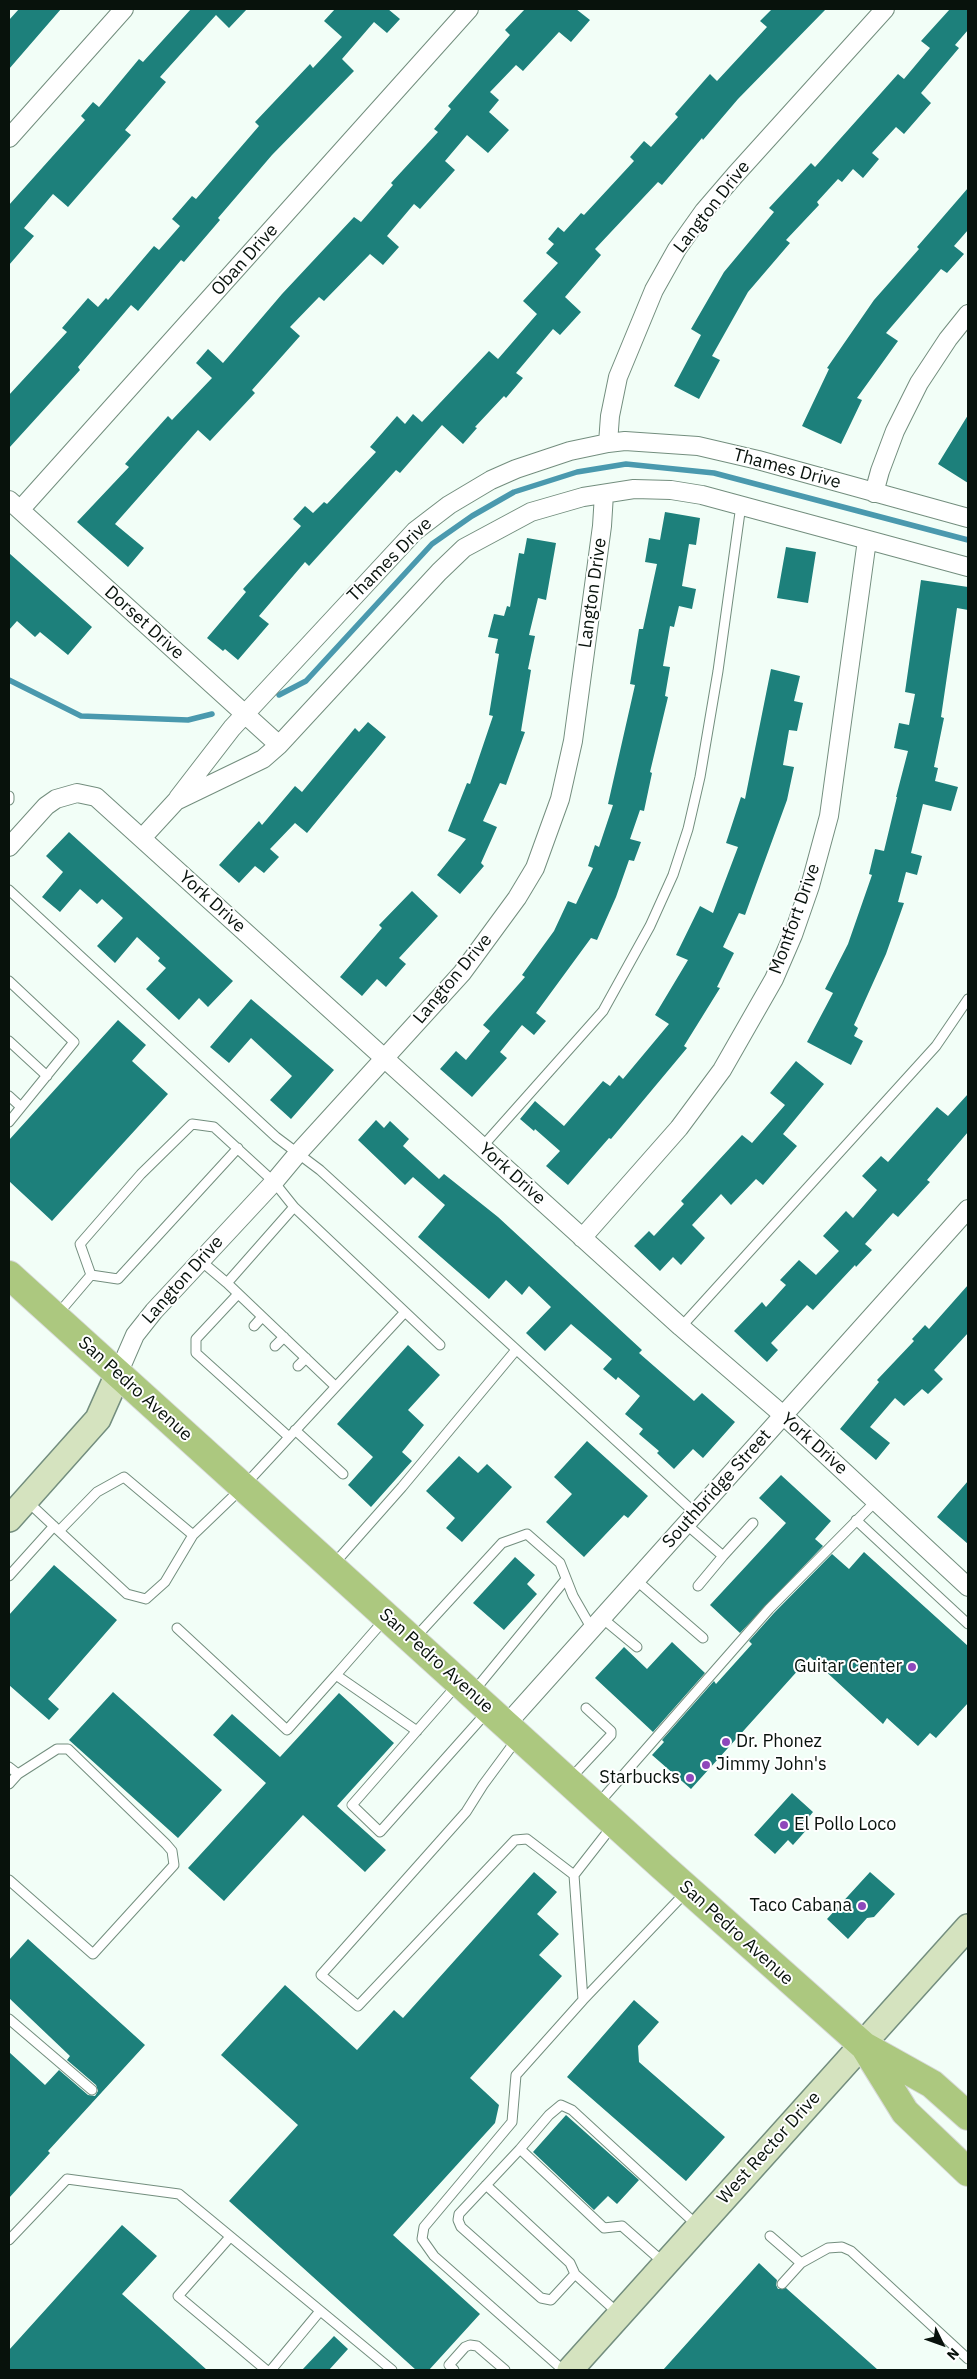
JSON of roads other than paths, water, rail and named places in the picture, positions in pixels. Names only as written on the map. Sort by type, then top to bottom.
[{"type":"main road","name":"San Pedro Avenue","points":[[9,1275],[688,1890],[864,2046],[932,2084],[968,2116]]},
{"type":"main road","name":"San Pedro Avenue","points":[[864,2046],[906,2112],[968,2172]]},
{"type":"street","points":[[9,138],[124,9]]},
{"type":"street","name":"Oban Drive","points":[[15,505],[469,9]]},
{"type":"street","name":"Langton Drive","points":[[608,443],[610,416],[618,377],[654,290],[676,249],[728,182],[885,9]]},
{"type":"street","points":[[874,493],[895,431],[919,382],[948,339],[968,314]]},
{"type":"street","name":"Thames Drive","points":[[142,838],[176,801],[232,728],[426,521],[491,480],[516,469],[570,451],[608,443],[625,441],[698,446],[758,460],[968,518]]},
{"type":"street","name":"Thames Drive","points":[[176,801],[263,759],[279,745],[438,572],[464,548],[530,512],[583,497],[634,489],[671,490],[702,495],[968,567]]},
{"type":"street","name":"Langton Drive","points":[[118,1374],[135,1334],[462,973],[517,898],[535,868],[560,799],[572,741],[602,526],[604,494]]},
{"type":"street","name":"Dorset Drive","points":[[15,505],[244,716],[279,745]]},
{"type":"street","name":"Montfort Drive","points":[[582,1238],[679,1128],[722,1070],[774,979],[793,935],[810,886],[829,816],[867,540]]},
{"type":"street","name":"York Drive","points":[[9,846],[46,806],[56,799],[76,793],[96,797],[681,1328],[783,1415],[968,1587]]},
{"type":"street","name":"Southbridge Street","points":[[489,1710],[597,1624],[968,1209]]},
{"type":"street","points":[[18,1506],[98,1419],[118,1374]]},
{"type":"street","name":"West Rector Drive","points":[[570,2370],[774,2141],[864,2046],[968,1927]]},
{"type":"lane","points":[[482,1147],[603,1011],[629,967],[673,875],[688,829],[700,777],[718,671],[741,506]]},
{"type":"lane","points":[[9,890],[276,1137],[299,1152],[516,1350],[691,1519],[723,1556]]},
{"type":"lane","points":[[9,981],[74,1042],[9,1122]]},
{"type":"lane","points":[[681,1328],[936,1046],[968,999]]},
{"type":"lane","points":[[9,1041],[47,1076]]},
{"type":"lane","points":[[9,1096],[21,1108]]},
{"type":"lane","points":[[91,1275],[80,1244],[141,1174],[192,1124],[214,1127],[274,1182],[294,1207],[440,1345]]},
{"type":"lane","points":[[91,1275],[118,1279],[238,1148]]},
{"type":"lane","points":[[227,1284],[294,1207]]},
{"type":"lane","points":[[202,1261],[335,1386]]},
{"type":"lane","points":[[56,1318],[91,1275]]},
{"type":"lane","points":[[238,1294],[196,1339],[196,1353],[292,1434],[343,1474]]},
{"type":"lane","points":[[18,1506],[56,1529],[127,1594],[146,1598],[165,1582],[193,1535],[243,1487],[404,1312]]},
{"type":"lane","points":[[254,1326],[262,1317]]},
{"type":"lane","points":[[275,1346],[284,1337]]},
{"type":"lane","points":[[331,1567],[402,1487],[516,1350]]},
{"type":"lane","points":[[298,1366],[306,1358]]},
{"type":"lane","points":[[9,1576],[56,1529],[97,1492],[124,1477],[193,1535]]},
{"type":"lane","points":[[583,2000],[574,1875],[605,1815],[769,1609],[876,1501]]},
{"type":"lane","points":[[856,1520],[968,1624]]},
{"type":"lane","points":[[698,1586],[752,1523]]},
{"type":"lane","points":[[413,1641],[502,1543],[528,1534],[560,1563],[566,1579],[597,1624],[637,1647]]},
{"type":"lane","points":[[489,1710],[417,1731],[352,1805],[380,1832],[489,1710],[566,1579]]},
{"type":"lane","points":[[636,1580],[703,1638]]},
{"type":"lane","points":[[177,1628],[287,1730],[387,1617]]},
{"type":"lane","points":[[336,1675],[417,1731]]},
{"type":"lane","points":[[568,1781],[611,1735],[611,1730],[586,1708]]},
{"type":"lane","points":[[489,1710],[482,1785],[466,1812],[321,1974],[358,2006],[515,1840],[527,1839],[574,1875]]},
{"type":"lane","points":[[9,1784],[18,1774],[57,1748],[68,1749],[172,1850],[174,1866],[93,1954],[9,1880]]},
{"type":"lane","points":[[9,1767],[18,1774]]},
{"type":"lane","points":[[563,2370],[434,2256],[422,2240],[424,2227],[512,2122],[516,2075],[583,2000],[688,1890]]},
{"type":"lane","points":[[9,2019],[92,2090]]},
{"type":"lane","points":[[575,2274],[551,2300],[542,2298],[462,2226],[458,2220],[459,2214],[549,2115],[561,2105],[572,2110],[698,2226]]},
{"type":"lane","points":[[520,2149],[604,2228],[622,2226],[665,2264]]},
{"type":"lane","points":[[9,2240],[67,2179],[179,2194],[392,2370]]},
{"type":"lane","points":[[486,2185],[570,2263],[575,2274],[620,2314]]},
{"type":"lane","points":[[770,2236],[801,2263]]},
{"type":"lane","points":[[230,2237],[178,2296],[266,2370]]},
{"type":"lane","points":[[782,2284],[801,2263],[828,2248],[842,2247],[852,2251],[968,2359]]},
{"type":"lane","points":[[271,2370],[320,2311]]},
{"type":"lane","points":[[449,2369],[465,2347],[470,2345],[477,2346],[504,2370]]},
{"type":"waterway","points":[[279,695],[306,681],[432,544],[472,516],[514,492],[577,472],[626,464],[714,473],[968,540]]},
{"type":"waterway","points":[[9,680],[81,716],[188,720],[212,714]]},
{"type":"place","name":"Guitar Center","points":[[912,1667]]},
{"type":"place","name":"Dr. Phonez","points":[[726,1742]]},
{"type":"place","name":"Jimmy John's","points":[[706,1765]]},
{"type":"place","name":"Starbucks","points":[[690,1778]]},
{"type":"place","name":"El Pollo Loco","points":[[784,1825]]},
{"type":"place","name":"Taco Cabana","points":[[862,1906]]}]
